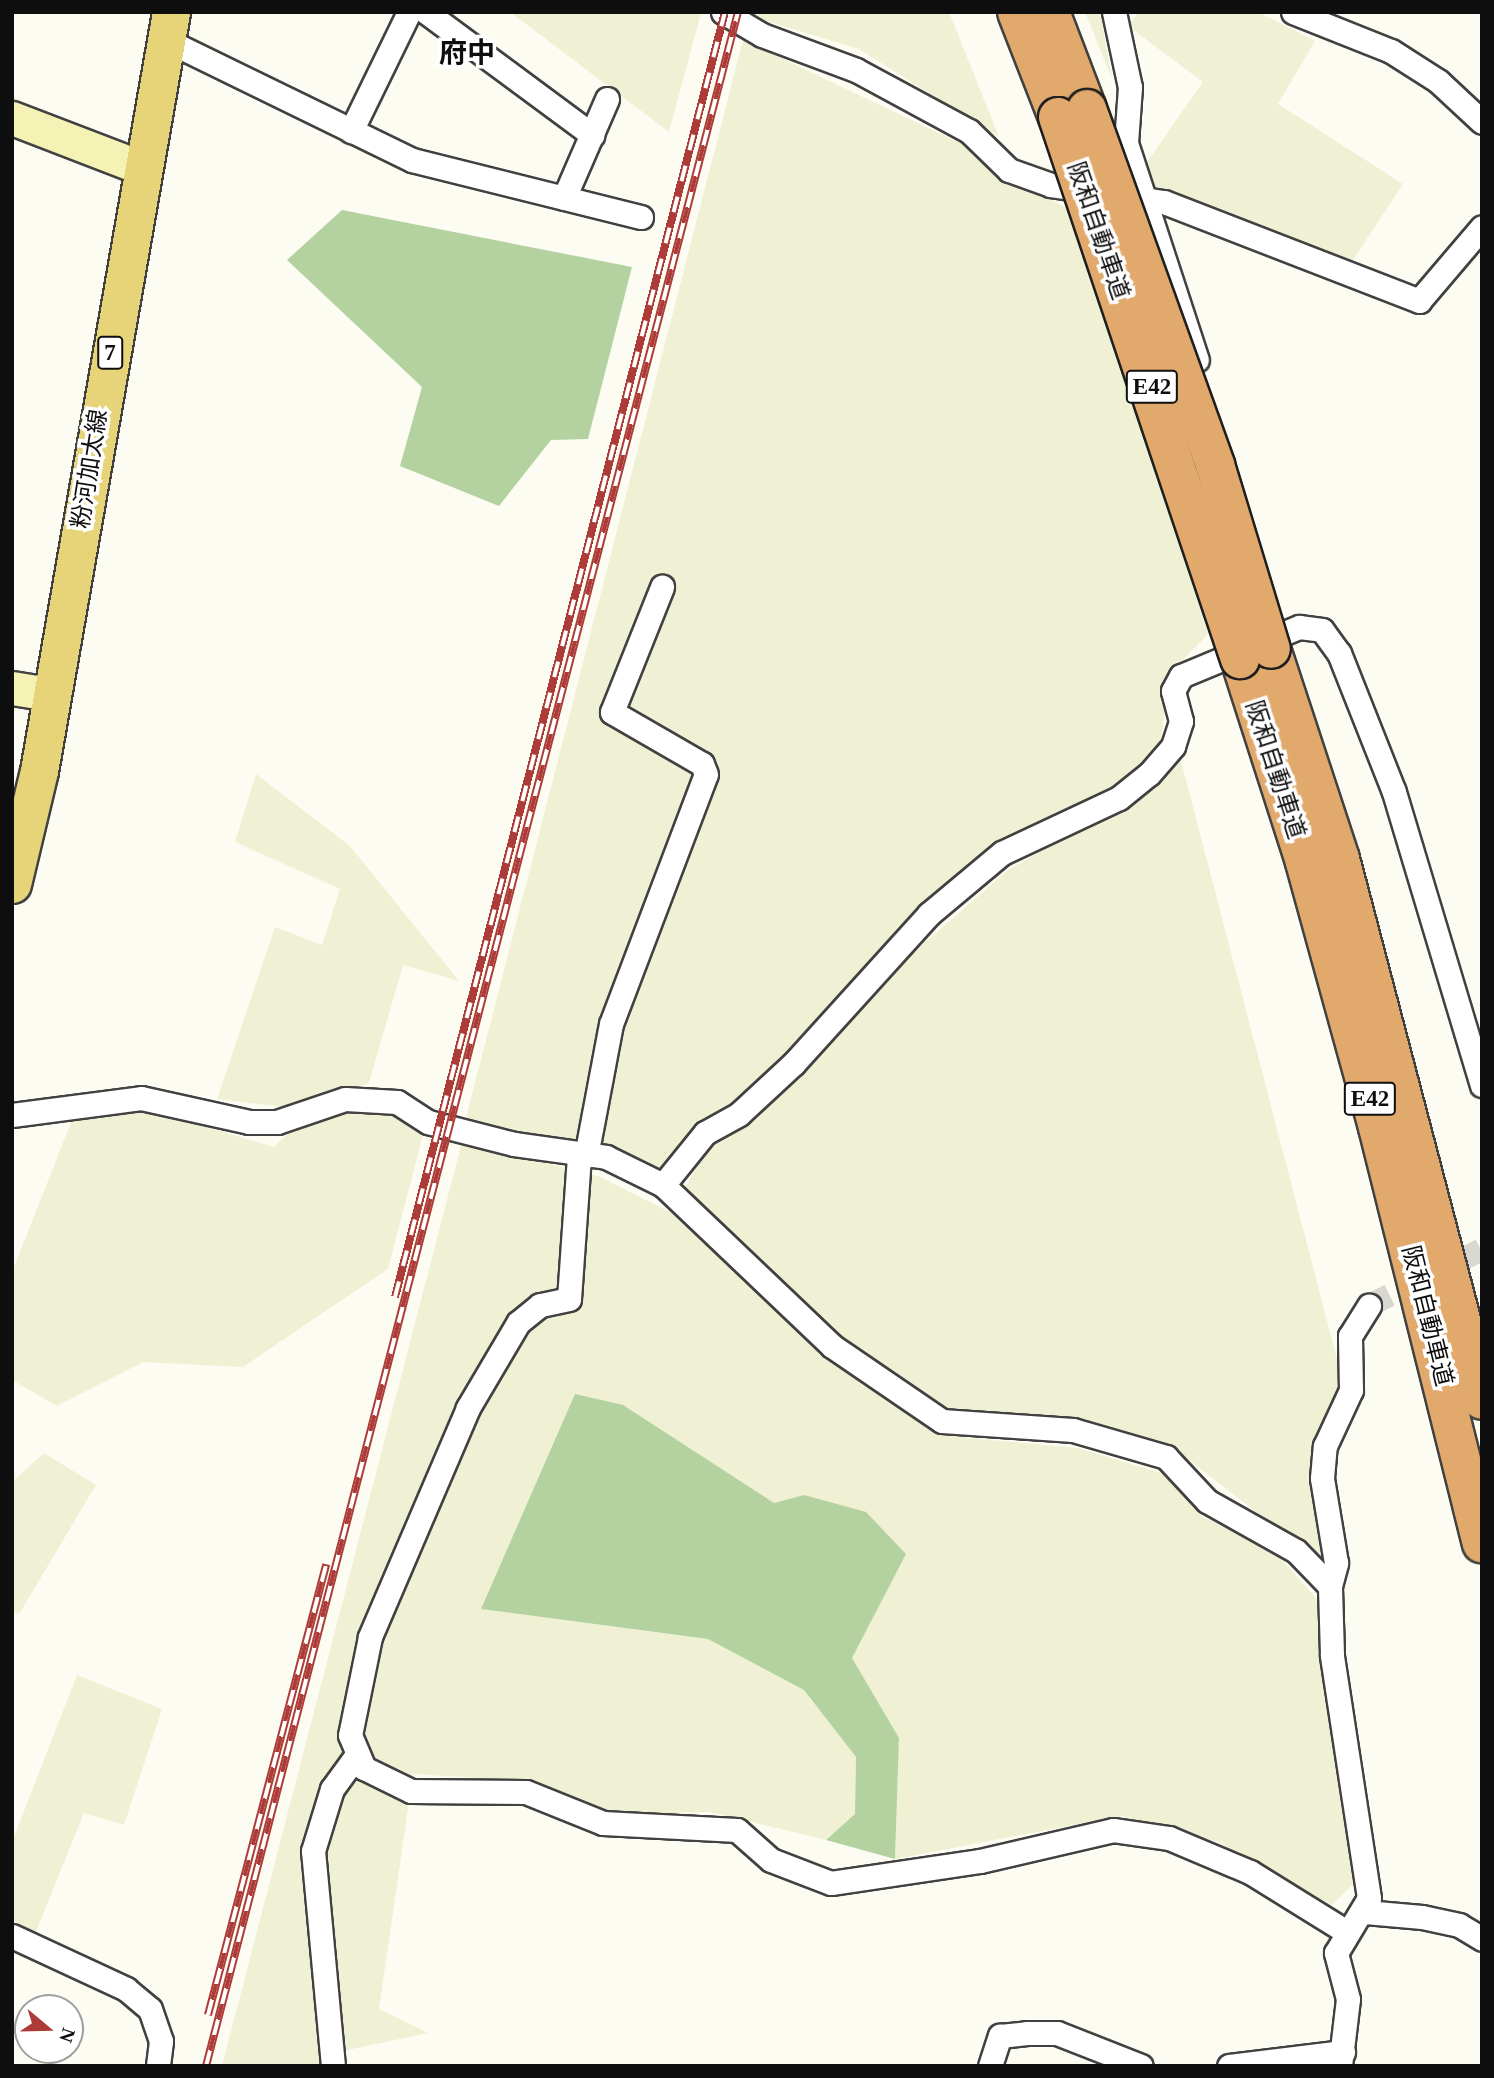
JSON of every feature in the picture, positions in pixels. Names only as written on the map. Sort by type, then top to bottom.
[{"type":"highway","name":"阪和自動車道","points":[[1017,12],[1073,113],[1214,465],[1265,647],[1340,859],[1482,1400]]},
{"type":"highway","name":"阪和自動車道","points":[[1050,12],[1073,113]]},
{"type":"highway","name":"阪和自動車道","points":[[1265,647],[1305,862],[1378,1127],[1482,1543]]},
{"type":"main road","name":"粉河加太線","points":[[12,884],[50,694],[168,26]]},
{"type":"street","points":[[351,131],[409,12]]},
{"type":"street","points":[[426,12],[592,135]]},
{"type":"street","points":[[723,12],[856,70],[969,131],[1009,170],[1051,185],[1145,198],[1419,301],[1482,227]]},
{"type":"street","points":[[1114,12],[1130,87],[1126,143],[1145,198],[1265,647]]},
{"type":"street","points":[[1293,12],[1391,51],[1438,81],[1482,122]]},
{"type":"street","points":[[168,26],[351,131],[412,160],[641,217]]},
{"type":"street","points":[[564,198],[607,99]]},
{"type":"street","points":[[12,118],[142,168]]},
{"type":"street","points":[[662,587],[612,712],[702,764],[706,774],[611,1024],[583,1156],[569,1299],[541,1305],[518,1323],[468,1408],[370,1637],[350,1735],[355,1757],[384,1782],[411,1791],[526,1792],[603,1823],[737,1830],[771,1860],[831,1884],[980,1861],[1113,1830],[1169,1838],[1250,1872],[1345,1931]]},
{"type":"street","points":[[663,1185],[705,1133],[739,1114],[794,1063],[939,905],[1002,853],[1119,798],[1149,774],[1177,734],[1181,721],[1173,691],[1181,676],[1265,647],[1299,627],[1322,629],[1339,653],[1394,792],[1482,1084]]},
{"type":"street","points":[[12,688],[50,694]]},
{"type":"street","points":[[12,1115],[141,1098],[249,1122],[277,1122],[345,1099],[397,1102],[428,1122],[583,1156],[606,1157],[663,1185],[832,1346],[902,1397],[942,1421],[1073,1430],[1166,1457],[1206,1501],[1276,1538],[1330,1586]]},
{"type":"street","points":[[1230,2066],[1342,2059],[1348,1999],[1336,1953],[1345,1931],[1365,1912],[1363,1850],[1332,1655],[1330,1586],[1336,1563],[1322,1478],[1325,1446],[1351,1390],[1350,1336],[1369,1305]]},
{"type":"street","points":[[333,2066],[313,1851],[332,1789],[355,1757]]},
{"type":"street","points":[[1365,1912],[1422,1917],[1460,1925],[1482,1939]]},
{"type":"street","points":[[12,1936],[126,1989],[150,2009],[161,2041],[158,2066]]},
{"type":"street","points":[[990,2066],[1000,2036],[1057,2033],[1140,2066]]},
{"type":"green space","points":[[510,12],[701,13],[669,132]]},
{"type":"green space","points":[[758,12],[949,12],[999,137],[859,49],[756,18]]},
{"type":"green space","points":[[1085,12],[1100,12],[1112,79]]},
{"type":"green space","points":[[1139,12],[1258,12],[1315,41],[1278,104],[1403,184],[1351,263],[1145,189],[1140,172],[1203,82],[1128,26]]},
{"type":"green space","points":[[743,40],[968,147],[1007,177],[1070,210],[1208,634],[1169,674],[1161,740],[1125,780],[998,849],[877,953],[737,1110],[662,1173],[606,1145],[517,1136],[466,1118]]},
{"type":"green space","points":[[342,210],[632,267],[588,439],[551,440],[499,506],[400,466],[422,387],[287,260]]},
{"type":"green space","points":[[1179,753],[1342,1378],[1313,1467],[1324,1565],[1180,1453],[1075,1420],[942,1413],[852,1346],[685,1187],[709,1147],[757,1119],[873,988],[1008,870],[1140,795]]},
{"type":"green space","points":[[256,774],[350,846],[459,981],[403,965],[369,1083],[284,1107],[217,1099],[275,927],[322,945],[340,889],[235,842]]},
{"type":"green space","points":[[142,1108],[274,1147],[298,1125],[354,1110],[391,1111],[424,1131],[388,1269],[243,1367],[143,1362],[57,1406],[12,1380],[12,1272],[74,1115]]},
{"type":"green space","points":[[462,1142],[598,1176],[682,1218],[820,1352],[939,1435],[1078,1448],[1170,1476],[1201,1516],[1276,1553],[1316,1598],[1356,1881],[1332,1905],[1218,1842],[1121,1816],[895,1859],[899,1738],[851,1658],[804,1495],[774,1504],[623,1405],[481,1609],[708,1639],[804,1690],[856,1757],[855,1814],[826,1840],[710,1812],[616,1814],[528,1781],[413,1774],[379,2009],[428,2033],[338,2052],[333,2066],[222,2066]]},
{"type":"green space","points":[[575,1394],[623,1405],[774,1503],[804,1495],[866,1512],[906,1554],[852,1658],[899,1738],[895,1859],[826,1840],[855,1814],[856,1757],[804,1690],[708,1639],[481,1609]]},
{"type":"green space","points":[[44,1453],[96,1485],[19,1614],[12,1611],[12,1482]]},
{"type":"green space","points":[[77,1675],[162,1709],[124,1825],[84,1813],[35,1934],[12,1925],[12,1842]]},
{"type":"tunnel","points":[[1369,1305],[1482,1249]]},
{"type":"railway","points":[[395,1297],[725,12]]},
{"type":"railway","points":[[206,2066],[738,12]]},
{"type":"railway","points":[[208,2015],[326,1564]]},
{"type":"district","name":"府中","points":[[467,53]]}]
